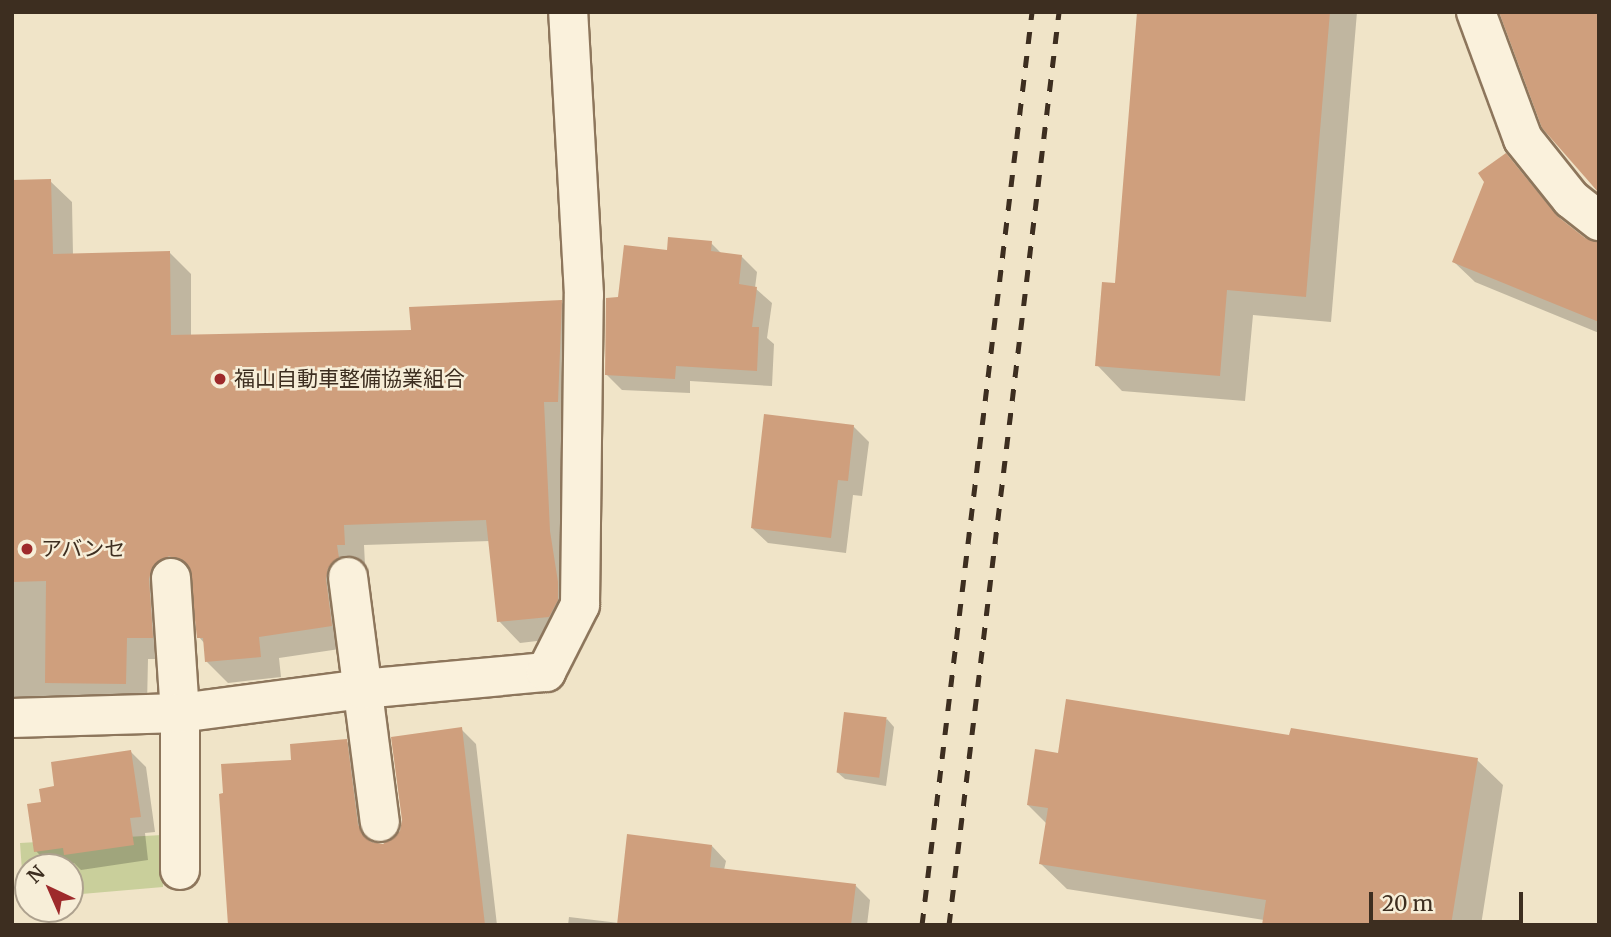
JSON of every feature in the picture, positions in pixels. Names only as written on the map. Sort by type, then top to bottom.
[{"type":"street","points":[[12,718],[180,713],[362,689],[547,672],[580,605],[584,295],[568,12]]},
{"type":"street","points":[[1476,12],[1523,139],[1571,199],[1599,220]]},
{"type":"street","points":[[348,577],[380,822]]},
{"type":"street","points":[[171,578],[180,713],[180,870]]},
{"type":"green space","points":[[162,835],[163,887],[84,894],[84,853],[21,853],[20,843]]},
{"type":"building","points":[[1137,12],[1330,12],[1306,297],[1227,290],[1220,376],[1095,366],[1102,282],[1115,283]]},
{"type":"building","points":[[1499,12],[1599,12],[1599,193],[1542,128]]},
{"type":"building","points":[[1506,153],[1557,216],[1585,238],[1599,242],[1599,322],[1452,262],[1484,182],[1478,173]]},
{"type":"building","points":[[51,179],[53,254],[170,251],[171,335],[411,330],[409,307],[562,300],[558,402],[544,402],[550,531],[558,582],[558,600],[549,617],[497,622],[486,520],[344,525],[345,545],[337,545],[339,558],[328,568],[326,579],[332,626],[259,637],[261,657],[205,662],[203,638],[197,638],[189,566],[169,556],[152,568],[149,579],[153,638],[127,638],[126,684],[45,683],[46,581],[12,582],[12,180]]},
{"type":"building","points":[[668,237],[712,241],[711,251],[742,255],[739,284],[757,287],[752,327],[759,327],[757,371],[676,366],[675,379],[605,375],[606,298],[618,297],[624,245],[667,250]]},
{"type":"building","points":[[764,414],[854,425],[848,481],[838,480],[831,538],[751,528]]},
{"type":"building","points":[[1066,699],[1289,735],[1291,728],[1478,758],[1451,925],[1262,925],[1266,900],[1039,864],[1048,808],[1027,805],[1035,749],[1058,753]]},
{"type":"building","points":[[844,712],[887,717],[879,778],[837,773]]},
{"type":"building","points":[[462,727],[485,925],[228,925],[219,794],[223,793],[221,764],[291,760],[290,744],[347,739],[358,825],[371,842],[383,844],[400,831],[402,820],[391,737]]},
{"type":"building","points":[[131,750],[141,817],[130,818],[134,845],[78,853],[64,853],[63,848],[34,852],[27,804],[41,802],[39,789],[54,786],[51,762]]},
{"type":"building","points":[[627,834],[712,845],[710,867],[856,884],[851,925],[617,925]]},
{"type":"railway","points":[[922,925],[1032,12]]},
{"type":"railway","points":[[949,925],[1059,12]]},
{"type":"place","name":"福山自動車整備協業組合","points":[[220,379]]},
{"type":"place","name":"アバンセ","points":[[27,549]]}]
